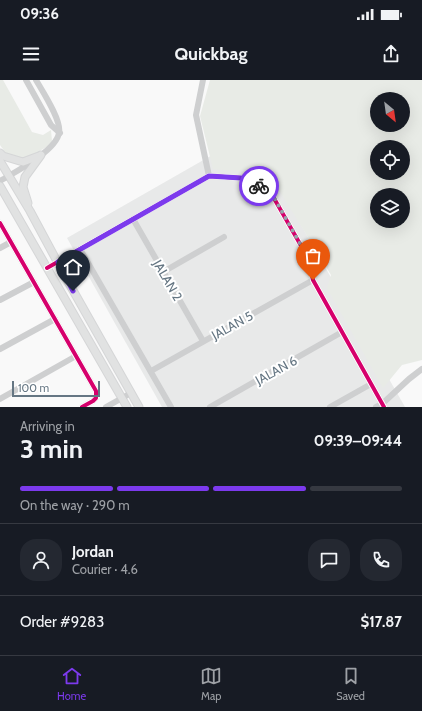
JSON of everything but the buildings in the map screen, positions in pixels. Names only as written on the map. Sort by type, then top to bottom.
[{"type":"main road","points":[[0,153],[3,156],[23,162],[41,155]]},
{"type":"main road","points":[[30,211],[23,187],[25,177],[41,155]]},
{"type":"main road","points":[[0,161],[30,211],[139,407]]},
{"type":"main road","points":[[0,186],[128,407]]},
{"type":"street","points":[[26,80],[51,125],[60,133]]},
{"type":"street","points":[[0,181],[54,146],[60,133],[58,121],[36,80]]},
{"type":"street","points":[[203,80],[196,115],[209,176]]},
{"type":"street","points":[[47,268],[209,176],[241,178],[271,192],[308,258],[313,280],[383,405]]},
{"type":"street","name":"JALAN 2","points":[[133,219],[203,341]]},
{"type":"street","points":[[0,223],[96,391],[96,398],[82,407]]},
{"type":"street","points":[[163,272],[224,237]]},
{"type":"street","points":[[0,248],[11,242]]},
{"type":"street","points":[[80,249],[172,407]]},
{"type":"street","name":"JALAN 5","points":[[151,371],[313,280]]},
{"type":"street","points":[[0,300],[34,282]]},
{"type":"street","points":[[0,349],[55,319]]},
{"type":"street","name":"JALAN 6","points":[[210,407],[342,332]]},
{"type":"street","points":[[0,400],[76,356]]},
{"type":"street","points":[[376,407],[383,405],[408,379],[422,369]]},
{"type":"street","points":[[330,407],[371,384]]},
{"type":"street","points":[[106,407],[131,393]]},
{"type":"shaded area","points":[[0,80],[3,80],[32,132],[43,135],[51,130],[52,141],[50,145],[29,157],[20,160],[8,156],[0,145]]},
{"type":"shaded area","points":[[210,80],[422,80],[422,360],[402,365],[383,388],[327,288],[331,275],[276,185],[252,172],[213,169],[200,116]]},
{"type":"shaded area","points":[[249,134],[405,407],[162,407],[67,238]]},
{"type":"cycle path","points":[[47,268],[209,176],[241,178],[271,193],[308,258],[313,280],[384,407]]},
{"type":"cycle path","points":[[0,223],[96,391],[96,398],[82,407]]},
{"type":"way so far","points":[[259,186],[271,192],[308,258],[313,280]]},
{"type":"route","points":[[73,291],[58,262],[209,176],[241,178],[259,186]]}]
